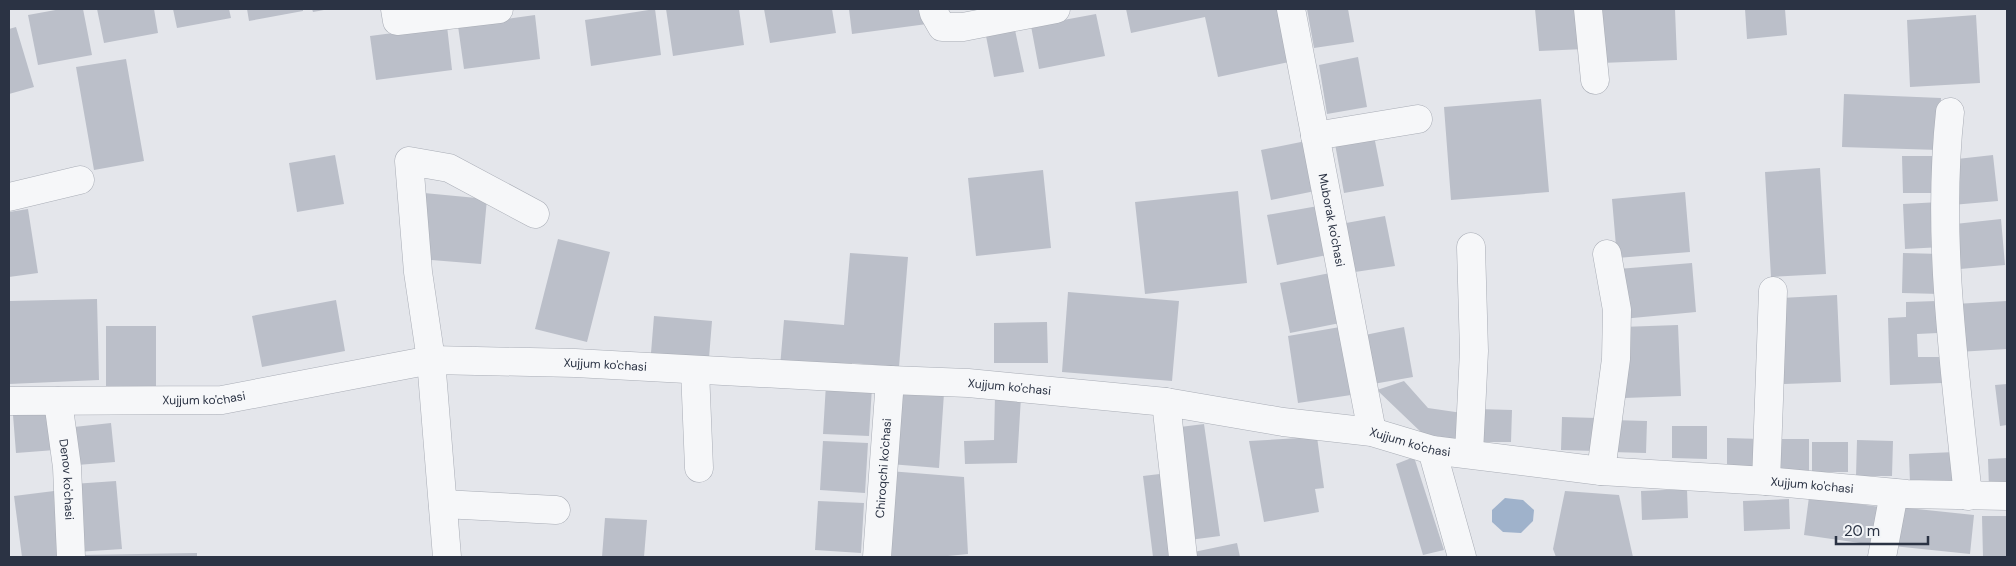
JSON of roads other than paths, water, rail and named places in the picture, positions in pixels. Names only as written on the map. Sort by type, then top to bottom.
[{"type":"street","points":[[395,9],[397,21],[498,9]]},
{"type":"street","points":[[934,9],[934,13],[942,27],[963,27],[1056,9]]},
{"type":"street","name":"Muborak ko'chasi","points":[[1291,9],[1372,432]]},
{"type":"street","points":[[1588,9],[1594,80]]},
{"type":"street","points":[[1950,112],[1945,160],[1947,256],[1955,367],[1968,496]]},
{"type":"street","points":[[1315,136],[1418,119]]},
{"type":"street","points":[[447,557],[431,360],[418,272],[409,161],[449,168],[535,214]]},
{"type":"street","points":[[9,196],[80,180]]},
{"type":"street","points":[[1469,453],[1474,351],[1471,317],[1471,247]]},
{"type":"street","points":[[1601,471],[1616,359],[1617,310],[1607,254]]},
{"type":"street","points":[[1766,481],[1773,290]]},
{"type":"street","name":"Xujjum ko'chasi","points":[[9,401],[222,400],[431,360],[575,363],[890,380],[968,382],[1166,402],[1283,422],[1372,432],[1432,450],[1469,453],[1601,471],[1766,481],[1894,493],[2007,496]]},
{"type":"street","points":[[695,370],[699,468]]},
{"type":"street","name":"Chiroqchi ko'chasi","points":[[877,557],[890,380]]},
{"type":"street","name":"Denov ko'chasi","points":[[58,401],[67,466],[71,557]]},
{"type":"street","points":[[1166,402],[1183,557]]},
{"type":"street","points":[[1432,450],[1462,557]]},
{"type":"street","points":[[1882,557],[1894,493]]},
{"type":"street","points":[[443,504],[556,510]]},
{"type":"water","points":[[1505,498],[1523,500],[1534,510],[1533,521],[1521,533],[1503,532],[1492,522],[1492,510]]}]
